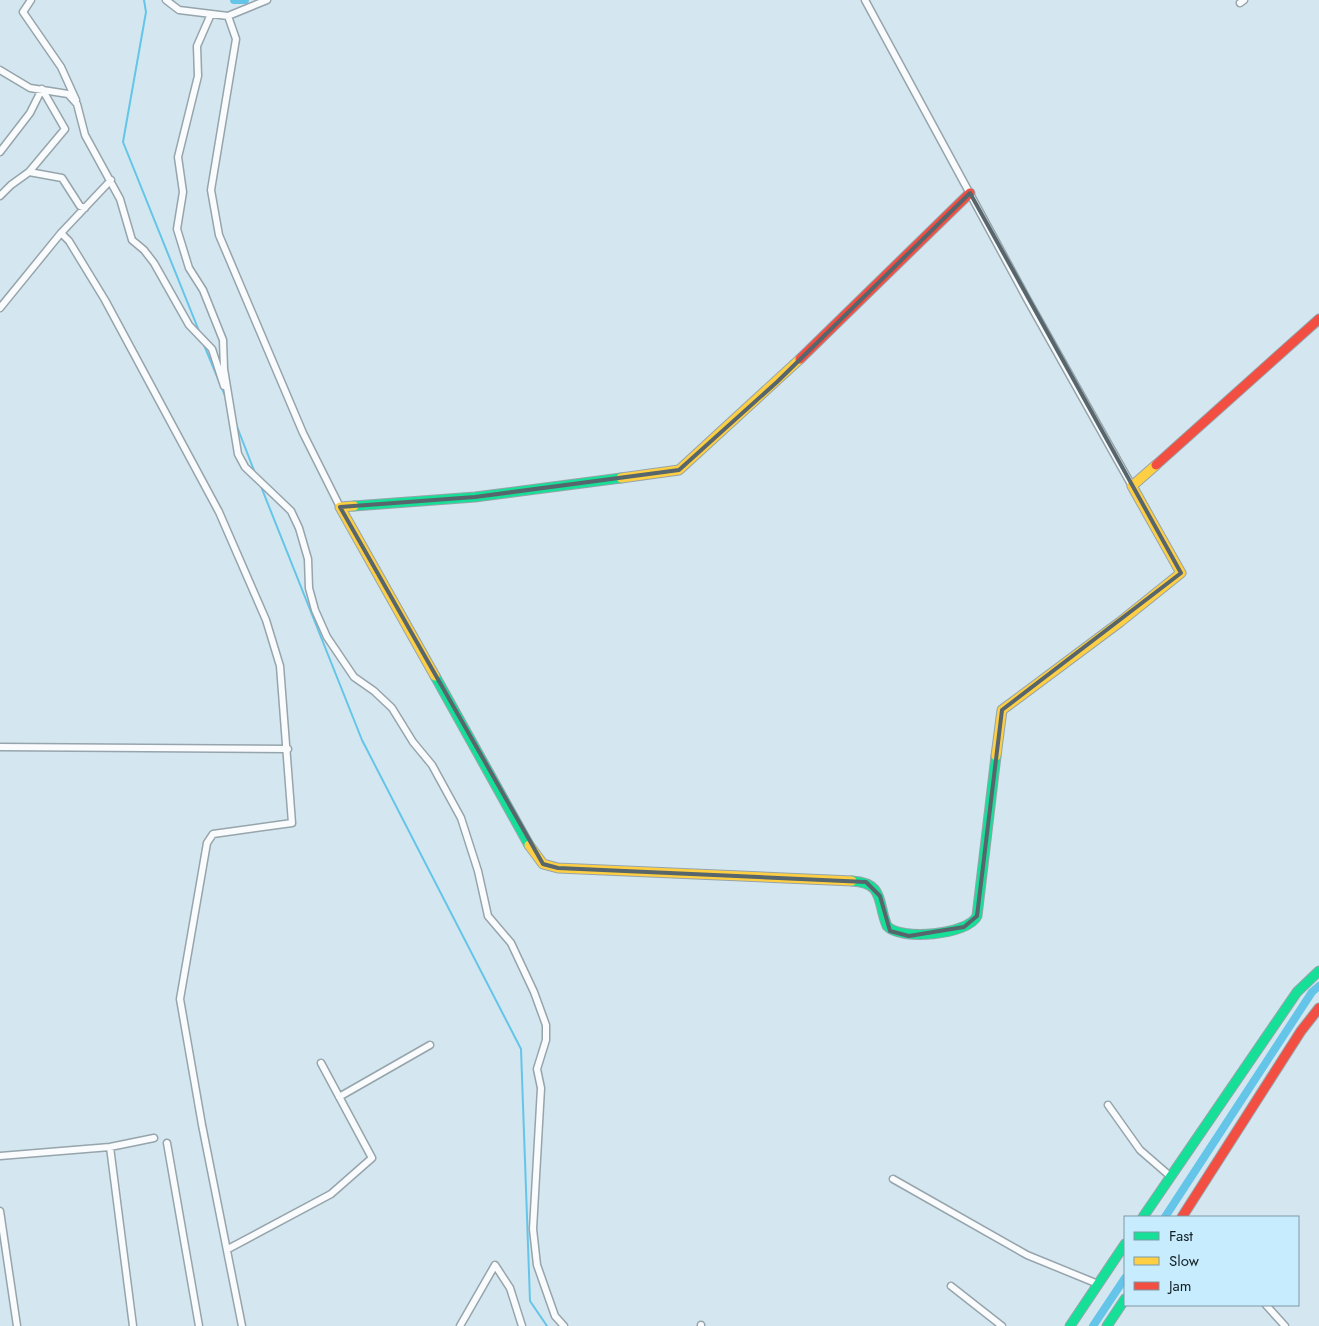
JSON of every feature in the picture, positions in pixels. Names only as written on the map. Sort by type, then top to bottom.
[{"type":"street","points":[[30,0],[23,12],[62,67],[77,104],[85,134],[120,199],[132,240],[144,250],[154,263],[168,284],[189,325],[212,349],[228,394]]},
{"type":"street","points":[[166,0],[179,10],[228,16],[267,0]]},
{"type":"street","points":[[228,16],[236,39],[210,190],[219,234],[303,433],[340,507],[534,853],[543,864],[558,868],[866,882],[876,887],[880,896],[886,924],[890,931],[909,936],[964,927],[973,923],[977,916],[1002,710],[1120,622],[1181,572],[865,0]]},
{"type":"street","points":[[211,14],[197,46],[198,76],[178,157],[183,192],[177,229],[189,268],[203,290],[223,340],[228,394],[238,454],[245,467],[291,511],[299,528],[308,559],[309,588],[315,610],[326,637],[354,676],[392,708],[413,742],[432,765],[461,818],[478,871],[488,916],[511,943],[537,1000],[546,1025],[546,1040],[537,1069],[542,1088],[533,1229],[537,1265],[555,1316],[564,1326]]},
{"type":"street","points":[[0,70],[30,88],[68,94],[77,104]]},
{"type":"street","points":[[0,152],[30,113],[42,89]]},
{"type":"street","points":[[0,196],[11,184],[29,172],[65,129],[42,89]]},
{"type":"street","points":[[29,172],[62,178],[80,206],[85,208]]},
{"type":"street","points":[[0,308],[61,233],[111,180]]},
{"type":"street","points":[[340,507],[475,497],[679,470],[777,382],[970,193]]},
{"type":"street","points":[[61,233],[69,241],[105,300],[219,512],[266,620],[280,666],[288,749],[292,823],[213,834],[207,843],[180,999],[202,1125],[242,1326]]},
{"type":"street","points":[[1132,486],[1319,318]]},
{"type":"street","points":[[0,747],[288,749]]},
{"type":"street","points":[[1144,1216],[1297,992],[1319,970]]},
{"type":"street","points":[[1183,1216],[1301,1031],[1319,1008]]},
{"type":"street","points":[[339,1097],[430,1044]]},
{"type":"street","points":[[228,1249],[331,1194],[372,1158],[320,1063]]},
{"type":"street","points":[[1108,1106],[1140,1150],[1170,1176]]},
{"type":"street","points":[[0,1156],[110,1147],[154,1138]]},
{"type":"street","points":[[167,1143],[199,1326]]},
{"type":"street","points":[[110,1147],[132,1326]]},
{"type":"street","points":[[893,1179],[1026,1255],[1098,1284]]},
{"type":"street","points":[[0,1211],[17,1326]]},
{"type":"street","points":[[1070,1326],[1124,1245]]},
{"type":"street","points":[[460,1326],[495,1265],[510,1288],[522,1326]]},
{"type":"street","points":[[952,1286],[1002,1326]]},
{"type":"street","points":[[1107,1326],[1124,1300]]},
{"type":"street","points":[[1267,1306],[1285,1326]]},
{"type":"highlighted area","points":[[970,193],[1181,573],[1002,710],[977,916],[964,927],[909,936],[890,931],[880,896],[866,882],[558,868],[543,864],[340,507],[475,497],[679,470],[777,382]]},
{"type":"waterway","points":[[144,0],[146,12],[123,142],[199,331]]},
{"type":"waterway","points":[[234,0],[245,0]]},
{"type":"waterway","points":[[204,345],[226,398]]},
{"type":"waterway","points":[[236,424],[255,473]]},
{"type":"waterway","points":[[260,484],[362,740],[521,1049],[530,1301],[547,1326]]},
{"type":"waterway","points":[[1166,1216],[1312,992],[1319,986]]},
{"type":"waterway","points":[[1093,1326],[1124,1280]]},
{"type":"traffic: fast","points":[[354,506],[475,497],[621,478]]},
{"type":"traffic: fast","points":[[435,676],[529,845]]},
{"type":"traffic: fast","points":[[852,881],[863,883],[875,890],[887,926],[894,931],[934,934],[961,928],[971,922],[977,916],[996,756]]},
{"type":"traffic: fast","points":[[1144,1216],[1297,992],[1319,971]]},
{"type":"traffic: fast","points":[[1070,1326],[1124,1245]]},
{"type":"traffic: fast","points":[[1107,1326],[1124,1300]]},
{"type":"traffic: slow","points":[[621,478],[679,470],[800,359]]},
{"type":"traffic: slow","points":[[996,756],[1002,710],[1120,622],[1181,573],[1132,486],[1156,465]]},
{"type":"traffic: slow","points":[[354,506],[340,507],[435,676]]},
{"type":"traffic: slow","points":[[529,845],[543,864],[558,868],[852,881]]},
{"type":"traffic: jam","points":[[800,359],[970,193]]},
{"type":"traffic: jam","points":[[1156,465],[1319,319]]},
{"type":"traffic: jam","points":[[1183,1216],[1301,1031],[1319,1008]]}]
